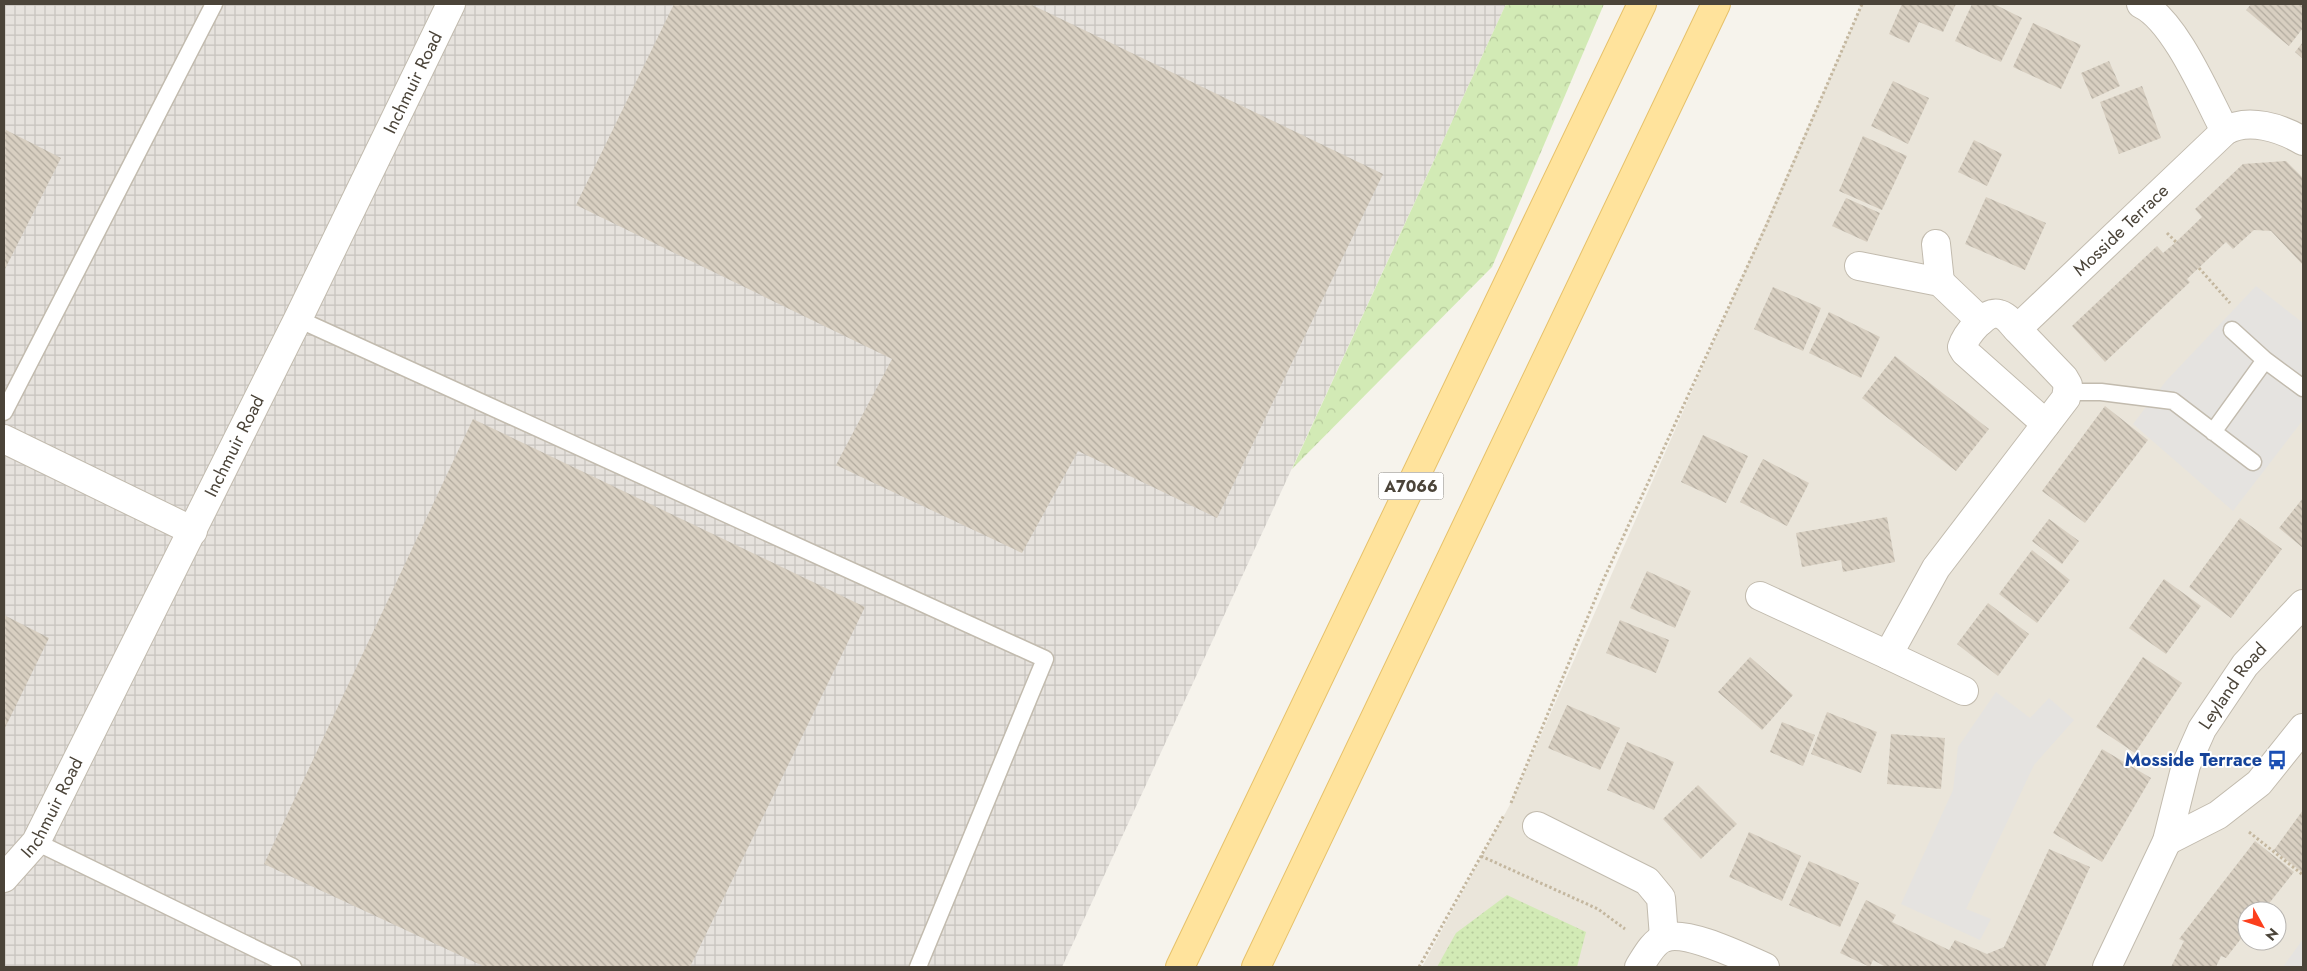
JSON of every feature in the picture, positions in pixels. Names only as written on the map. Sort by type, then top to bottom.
[{"type":"main road","name":"A7066","points":[[1180,967],[1642,4]]},
{"type":"main road","points":[[1256,967],[1716,4]]},
{"type":"street","name":"Inchmuir Road","points":[[4,878],[36,842],[298,319],[451,4]]},
{"type":"street","points":[[2142,4],[2160,19],[2175,37],[2224,130],[2234,125],[2246,124],[2266,127],[2303,141]]},
{"type":"street","name":"Mosside Terrace","points":[[2017,329],[2224,130]]},
{"type":"street","points":[[1936,244],[1940,282]]},
{"type":"street","points":[[1859,266],[1940,282],[1981,321]]},
{"type":"street","points":[[1888,655],[1936,568],[2066,398],[2068,392],[2068,385],[2064,378],[2003,315],[1997,313],[1990,314],[1981,321],[1962,347],[1965,352],[2046,424]]},
{"type":"street","points":[[4,439],[193,531]]},
{"type":"street","points":[[1760,596],[1964,691]]},
{"type":"street","name":"Leyland Road","points":[[2107,967],[2168,841],[2186,765],[2202,729],[2245,664],[2303,604]]},
{"type":"street","points":[[2168,841],[2222,812],[2259,783],[2303,728]]},
{"type":"street","points":[[1537,826],[1648,881],[1661,898],[1652,951]]},
{"type":"street","points":[[1652,951],[1683,937],[1713,945],[1765,967]]},
{"type":"lane","points":[[4,412],[214,4]]},
{"type":"lane","points":[[298,319],[1045,659],[918,967]]},
{"type":"lane","points":[[2232,330],[2265,360],[2303,388]]},
{"type":"lane","points":[[2213,432],[2265,360]]},
{"type":"lane","points":[[2068,392],[2101,392],[2173,401],[2253,462]]},
{"type":"lane","points":[[36,842],[292,967]]},
{"type":"path","points":[[1418,967],[1513,799],[1601,585],[1762,235],[1862,4]]},
{"type":"path","points":[[2199,268],[2230,303],[2232,330]]},
{"type":"path","points":[[2222,812],[2303,875]]},
{"type":"path","points":[[1481,856],[1598,909],[1652,951]]},
{"type":"shaded area","points":[[4,4],[1506,4],[1062,967],[4,967]]},
{"type":"shaded area","points":[[1862,4],[2303,4],[2303,967],[1422,967],[1513,799]]},
{"type":"shaded area","points":[[2256,286],[2303,323],[2303,420],[2233,511],[2133,424],[2166,381]]},
{"type":"shaded area","points":[[1996,692],[2030,718],[2049,698],[2074,720],[2034,765],[1966,909],[1991,919],[1980,940],[1901,904],[1953,790],[1958,747]]},
{"type":"shaded area","points":[[2303,939],[2303,967],[2283,967]]},
{"type":"green space","points":[[1506,4],[1604,4],[1492,267],[1292,469]]},
{"type":"green space","points":[[1507,895],[1586,932],[1577,967],[1437,967],[1456,933]]},
{"type":"building","points":[[674,4],[1030,4],[1383,174],[1217,518],[1078,451],[1022,553],[836,465],[892,359],[576,205]]},
{"type":"building","points":[[1902,4],[1956,4],[1943,32],[1919,22],[1909,43],[1889,34]]},
{"type":"building","points":[[1972,4],[1994,4],[2022,18],[2001,62],[1955,41]]},
{"type":"building","points":[[2251,4],[2303,4],[2303,28],[2289,46],[2246,10]]},
{"type":"building","points":[[2033,23],[2081,45],[2061,89],[2013,67]]},
{"type":"building","points":[[2303,42],[2303,59],[2295,52]]},
{"type":"building","points":[[2109,61],[2120,86],[2092,99],[2081,73]]},
{"type":"building","points":[[1893,81],[1929,98],[1908,144],[1871,126]]},
{"type":"building","points":[[2142,86],[2161,138],[2119,154],[2100,102]]},
{"type":"building","points":[[4,129],[61,158],[4,271]]},
{"type":"building","points":[[1863,136],[1907,156],[1882,210],[1839,191]]},
{"type":"building","points":[[1974,140],[2002,154],[1987,186],[1958,172]]},
{"type":"building","points":[[2286,161],[2303,178],[2303,265],[2271,231],[2254,230],[2233,249],[2226,242],[2187,279],[2190,282],[2105,362],[2072,326],[2157,246],[2163,253],[2176,242],[2202,217],[2195,209],[2243,164]]},
{"type":"building","points":[[1986,197],[2046,223],[2025,270],[1965,244]]},
{"type":"building","points":[[1846,198],[1880,213],[1867,242],[1832,226]]},
{"type":"building","points":[[1773,287],[1821,308],[1803,351],[1754,329]]},
{"type":"building","points":[[1829,312],[1880,337],[1861,378],[1809,353]]},
{"type":"building","points":[[1895,356],[1989,429],[1956,471],[1862,398]]},
{"type":"building","points":[[2105,406],[2148,440],[2085,523],[2042,491]]},
{"type":"building","points":[[473,419],[865,607],[690,967],[485,967],[264,864]]},
{"type":"building","points":[[1703,435],[1748,456],[1726,503],[1681,482]]},
{"type":"building","points":[[1763,459],[1809,483],[1787,526],[1740,502]]},
{"type":"building","points":[[2303,498],[2303,548],[2279,528]]},
{"type":"building","points":[[1887,517],[1895,562],[1843,572],[1841,560],[1802,567],[1796,533]]},
{"type":"building","points":[[2240,518],[2282,549],[2231,618],[2189,587]]},
{"type":"building","points":[[2049,519],[2079,541],[2062,564],[2032,541]]},
{"type":"building","points":[[2032,550],[2070,580],[2037,623],[1999,594]]},
{"type":"building","points":[[1647,571],[1691,591],[1675,628],[1630,608]]},
{"type":"building","points":[[2164,579],[2201,606],[2166,654],[2129,628]]},
{"type":"building","points":[[1988,603],[2029,634],[1998,676],[1957,644]]},
{"type":"building","points":[[4,615],[49,638],[4,730]]},
{"type":"building","points":[[1620,620],[1669,640],[1656,673],[1606,653]]},
{"type":"building","points":[[1750,657],[1793,695],[1762,730],[1718,692]]},
{"type":"building","points":[[2143,657],[2182,683],[2135,753],[2096,727]]},
{"type":"building","points":[[1567,705],[1620,728],[1600,770],[1548,748]]},
{"type":"building","points":[[1827,712],[1877,732],[1861,773],[1811,754]]},
{"type":"building","points":[[1782,722],[1815,735],[1803,766],[1770,752]]},
{"type":"building","points":[[1891,734],[1945,738],[1941,789],[1887,784]]},
{"type":"building","points":[[1627,742],[1674,762],[1654,810],[1607,790]]},
{"type":"building","points":[[2102,749],[2151,778],[2102,862],[2053,833]]},
{"type":"building","points":[[1698,785],[1737,824],[1701,859],[1663,819]]},
{"type":"building","points":[[2303,810],[2303,873],[2274,850]]},
{"type":"building","points":[[1749,832],[1801,856],[1782,901],[1729,877]]},
{"type":"building","points":[[2255,841],[2294,872],[2271,901],[2237,901],[2237,944],[2226,958],[2221,956],[2216,967],[2171,967],[2184,941],[2179,939]]},
{"type":"building","points":[[2049,849],[2090,867],[2045,967],[1886,967],[1873,960],[1870,967],[1840,953],[1866,900],[1896,915],[1892,922],[1949,950],[1955,940],[1987,954],[2004,947]]},
{"type":"building","points":[[1809,861],[1859,883],[1840,927],[1789,905]]},
{"type":"place","name":"Mosside Terrace","points":[[2277,760]]}]
